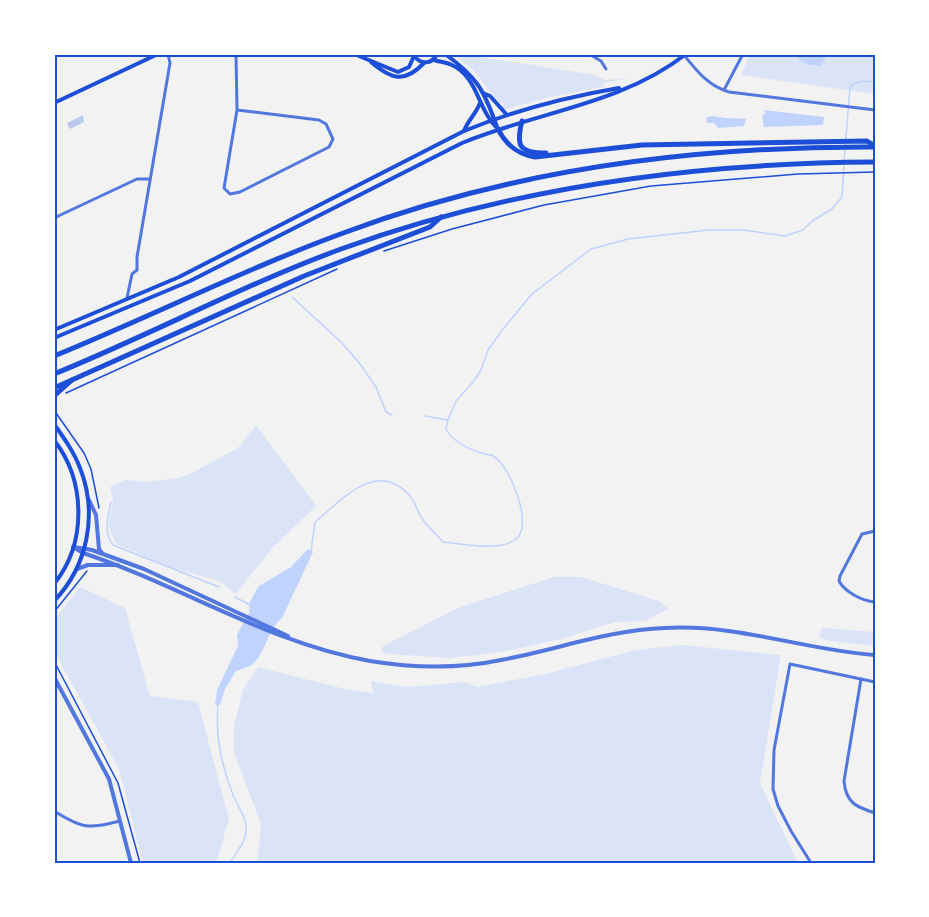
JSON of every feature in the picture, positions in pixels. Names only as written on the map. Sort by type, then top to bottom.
[{"type":"highway","points":[[522,121],[518,136],[522,147],[535,152],[562,153]]},
{"type":"highway","points":[[498,129],[507,144],[522,154],[539,157],[658,144],[860,144],[875,147]]},
{"type":"highway","points":[[54,356],[337,235],[405,211],[483,189],[560,172],[636,161],[827,144]]},
{"type":"highway","points":[[54,374],[314,260],[442,216],[517,197],[612,180],[728,169],[875,162]]},
{"type":"highway","points":[[54,388],[304,276],[430,227],[442,216]]},
{"type":"highway","points":[[54,396],[73,379]]},
{"type":"main road","points":[[54,104],[158,54]]},
{"type":"main road","points":[[354,54],[398,72],[409,67],[414,55],[423,63]]},
{"type":"main road","points":[[434,60],[437,54]]},
{"type":"main road","points":[[445,54],[469,72],[483,93],[491,120]]},
{"type":"main road","points":[[54,338],[190,281],[434,156],[498,129],[589,104],[652,76],[685,55]]},
{"type":"main road","points":[[368,60],[390,75],[400,77],[411,74],[423,63],[434,60],[448,63],[459,70],[471,83],[498,129]]},
{"type":"main road","points":[[54,330],[125,301],[198,267],[464,131],[491,120],[548,103],[625,87]]},
{"type":"main road","points":[[483,93],[490,96],[507,115]]},
{"type":"main road","points":[[464,131],[467,121],[477,111],[481,102]]},
{"type":"main road","points":[[54,424],[77,460],[88,500],[88,529],[84,550],[77,569],[54,601]]},
{"type":"main road","points":[[54,440],[68,462],[77,491],[78,521],[73,547],[66,565],[54,584]]},
{"type":"street","points":[[125,301],[132,274],[137,270],[137,257],[170,63],[168,54]]},
{"type":"street","points":[[236,54],[237,110],[224,188],[230,194],[240,192],[329,147],[333,139],[326,124],[320,120],[237,110]]},
{"type":"street","points":[[589,54],[601,61],[606,69]]},
{"type":"street","points":[[724,90],[743,54]]},
{"type":"street","points":[[685,55],[703,78],[724,90],[875,110]]},
{"type":"street","points":[[54,218],[137,179],[150,179]]},
{"type":"street","points":[[88,500],[96,515],[99,549],[103,554]]},
{"type":"street","points":[[875,531],[862,534],[840,576],[840,581],[847,590],[867,601],[875,602]]},
{"type":"street","points":[[73,547],[103,554],[144,569],[241,617]]},
{"type":"street","points":[[84,550],[294,640],[372,661],[438,666],[500,661],[620,632],[666,627],[696,627],[761,634],[829,649],[875,655]]},
{"type":"street","points":[[77,569],[88,565],[121,565]]},
{"type":"street","points":[[811,863],[790,831],[773,789],[774,750],[790,664],[875,682]]},
{"type":"street","points":[[54,679],[105,771],[131,863]]},
{"type":"street","points":[[861,679],[844,782],[848,800],[856,807],[875,813]]},
{"type":"street","points":[[54,812],[72,823],[83,826],[99,826],[120,821]]},
{"type":"path","points":[[377,254],[452,229],[544,205],[651,186],[824,173],[875,172]]},
{"type":"path","points":[[66,393],[341,268]]},
{"type":"path","points":[[54,612],[87,571]]},
{"type":"shaded area","points":[[461,54],[595,75],[605,80],[632,78],[603,83],[604,87],[550,97],[506,109],[473,70],[458,58]]},
{"type":"shaded area","points":[[750,54],[875,54],[875,94],[741,75]]},
{"type":"shaded area","points":[[256,425],[316,506],[272,548],[236,594],[219,581],[170,567],[116,544],[108,525],[113,501],[110,487],[126,480],[148,482],[190,474],[238,448]]},
{"type":"shaded area","points":[[554,577],[581,577],[659,601],[668,609],[645,621],[615,622],[561,639],[501,652],[450,658],[381,652],[383,646],[458,608]]},
{"type":"shaded area","points":[[80,587],[125,608],[150,696],[198,702],[229,819],[216,863],[143,863],[119,769],[54,651],[54,620]]},
{"type":"shaded area","points":[[823,628],[875,632],[875,646],[830,641],[819,637]]},
{"type":"shaded area","points":[[683,645],[781,655],[760,783],[798,863],[257,863],[261,824],[234,753],[234,726],[243,690],[258,667],[345,689],[373,693],[371,681],[407,687],[465,682],[477,687],[545,674],[636,650]]},
{"type":"water","points":[[795,54],[825,54],[825,59],[821,66],[813,65],[803,62]]},
{"type":"water","points":[[764,110],[824,117],[823,125],[764,127],[762,116],[766,113]]},
{"type":"water","points":[[706,117],[746,119],[744,126],[718,128],[714,123],[707,123]]},
{"type":"water","points":[[308,549],[313,552],[282,618],[273,629],[255,662],[236,671],[225,689],[220,705],[215,705],[217,690],[238,646],[237,635],[249,613],[253,596],[259,586],[291,567]]},
{"type":"building","points":[[83,115],[84,122],[70,129],[67,123]]},
{"type":"waterway","points":[[844,161],[850,87],[859,82],[875,82]]},
{"type":"waterway","points":[[311,551],[315,522],[360,486],[385,481],[398,485],[410,496],[423,520],[443,542],[491,546],[509,543],[516,539],[521,532],[521,509],[518,496],[506,471],[492,455],[463,445],[446,429],[456,401],[481,370],[488,350],[532,294],[591,249],[628,239],[709,230],[744,230],[785,236],[803,230],[812,221],[832,209],[842,197],[844,166]]},
{"type":"waterway","points":[[292,297],[341,342],[360,364],[376,387],[386,412],[392,415]]},
{"type":"waterway","points":[[425,416],[447,420]]},
{"type":"waterway","points":[[111,502],[107,530],[113,545],[219,587]]},
{"type":"waterway","points":[[235,597],[250,605]]},
{"type":"waterway","points":[[218,705],[219,740],[223,762],[233,795],[246,825],[244,840],[230,863]]}]
